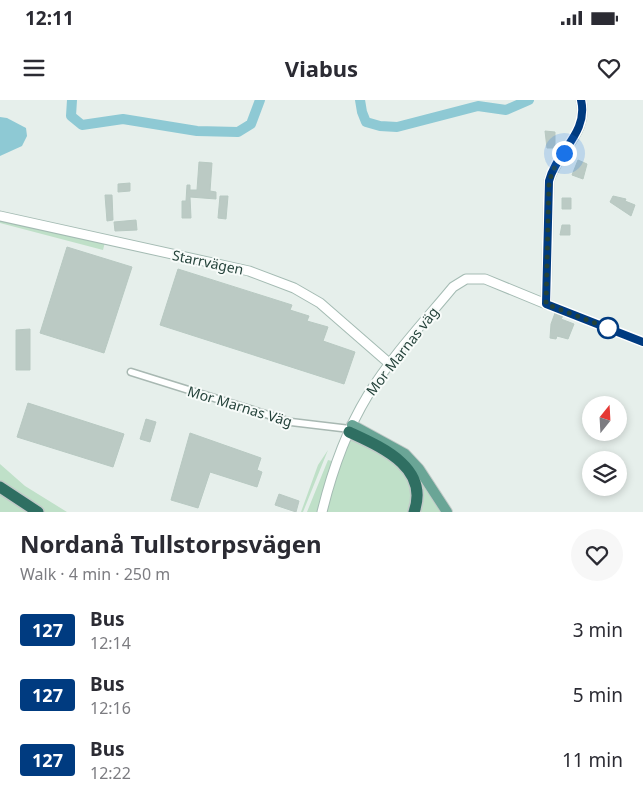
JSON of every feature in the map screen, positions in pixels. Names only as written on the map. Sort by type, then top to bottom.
[{"type":"highway","points":[[350,428],[384,449],[407,467],[417,492],[414,512]]},
{"type":"highway","points":[[0,487],[38,512]]},
{"type":"main road","points":[[350,428],[404,454],[419,469],[448,512]]},
{"type":"street","points":[[581,100],[582,116],[579,128],[556,164],[549,181],[546,304],[643,342]]},
{"type":"street","name":"Starrvägen","points":[[0,216],[249,271],[278,280],[320,304],[390,364]]},
{"type":"street","name":"Mor Marnas väg","points":[[322,512],[335,466],[350,428],[367,396],[390,364],[453,287],[466,279],[485,280],[546,304]]},
{"type":"street","name":"Mor Marnas Väg","points":[[131,372],[292,422],[350,428]]},
{"type":"green space","points":[[0,218],[105,242],[103,250],[0,223]]},
{"type":"green space","points":[[354,439],[395,459],[412,484],[411,512],[325,512],[348,442]]},
{"type":"green space","points":[[328,450],[303,512],[301,512],[318,465]]},
{"type":"green space","points":[[328,460],[332,461],[317,512],[307,512]]},
{"type":"green space","points":[[408,461],[444,512],[417,512],[420,504]]},
{"type":"green space","points":[[0,464],[25,486],[67,512],[45,512],[0,482]]},
{"type":"green space","points":[[0,490],[31,512],[0,512]]},
{"type":"water","points":[[0,117],[7,118],[26,128],[27,136],[22,146],[0,156]]},
{"type":"building","points":[[545,131],[555,132],[555,148],[547,148]]},
{"type":"building","points":[[578,160],[587,164],[583,179],[572,175]]},
{"type":"building","points":[[199,162],[212,163],[210,191],[216,192],[216,199],[190,197],[191,218],[182,218],[182,201],[186,201],[187,185],[190,185],[190,190],[197,190]]},
{"type":"building","points":[[130,183],[130,191],[118,192],[118,184]]},
{"type":"building","points":[[105,195],[112,195],[113,220],[107,221]]},
{"type":"building","points":[[220,196],[228,196],[226,219],[218,218]]},
{"type":"building","points":[[613,196],[626,199],[625,201],[635,205],[631,216],[610,202]]},
{"type":"building","points":[[562,198],[571,198],[571,209],[562,209]]},
{"type":"building","points":[[136,220],[137,230],[115,231],[114,222]]},
{"type":"building","points":[[562,225],[570,225],[570,235],[560,235]]},
{"type":"building","points":[[67,247],[132,267],[104,353],[40,333]]},
{"type":"building","points":[[178,269],[292,305],[290,310],[309,316],[307,321],[328,327],[323,341],[355,352],[344,384],[160,325]]},
{"type":"building","points":[[555,313],[563,316],[561,319],[574,324],[568,339],[557,336],[556,339],[550,338],[551,324]]},
{"type":"building","points":[[30,329],[30,370],[16,370],[16,330]]},
{"type":"building","points":[[28,403],[124,434],[113,467],[17,437]]},
{"type":"building","points":[[146,419],[156,422],[150,442],[140,439]]},
{"type":"building","points":[[190,433],[261,458],[257,470],[262,472],[257,487],[210,472],[198,508],[171,500]]},
{"type":"building","points":[[279,494],[299,501],[296,512],[275,505]]},
{"type":"waterway","points":[[72,100],[71,116],[82,125],[123,119],[197,131],[238,132],[251,124],[260,100]]},
{"type":"waterway","points":[[360,100],[366,122],[380,126],[397,127],[478,106],[506,110],[529,100]]},
{"type":"bus line","name":"127","points":[[581,100],[582,116],[579,128],[556,164],[549,181],[546,304],[643,342]]},
{"type":"route","points":[[564,153],[556,164],[549,181],[546,304],[608,328]]}]
